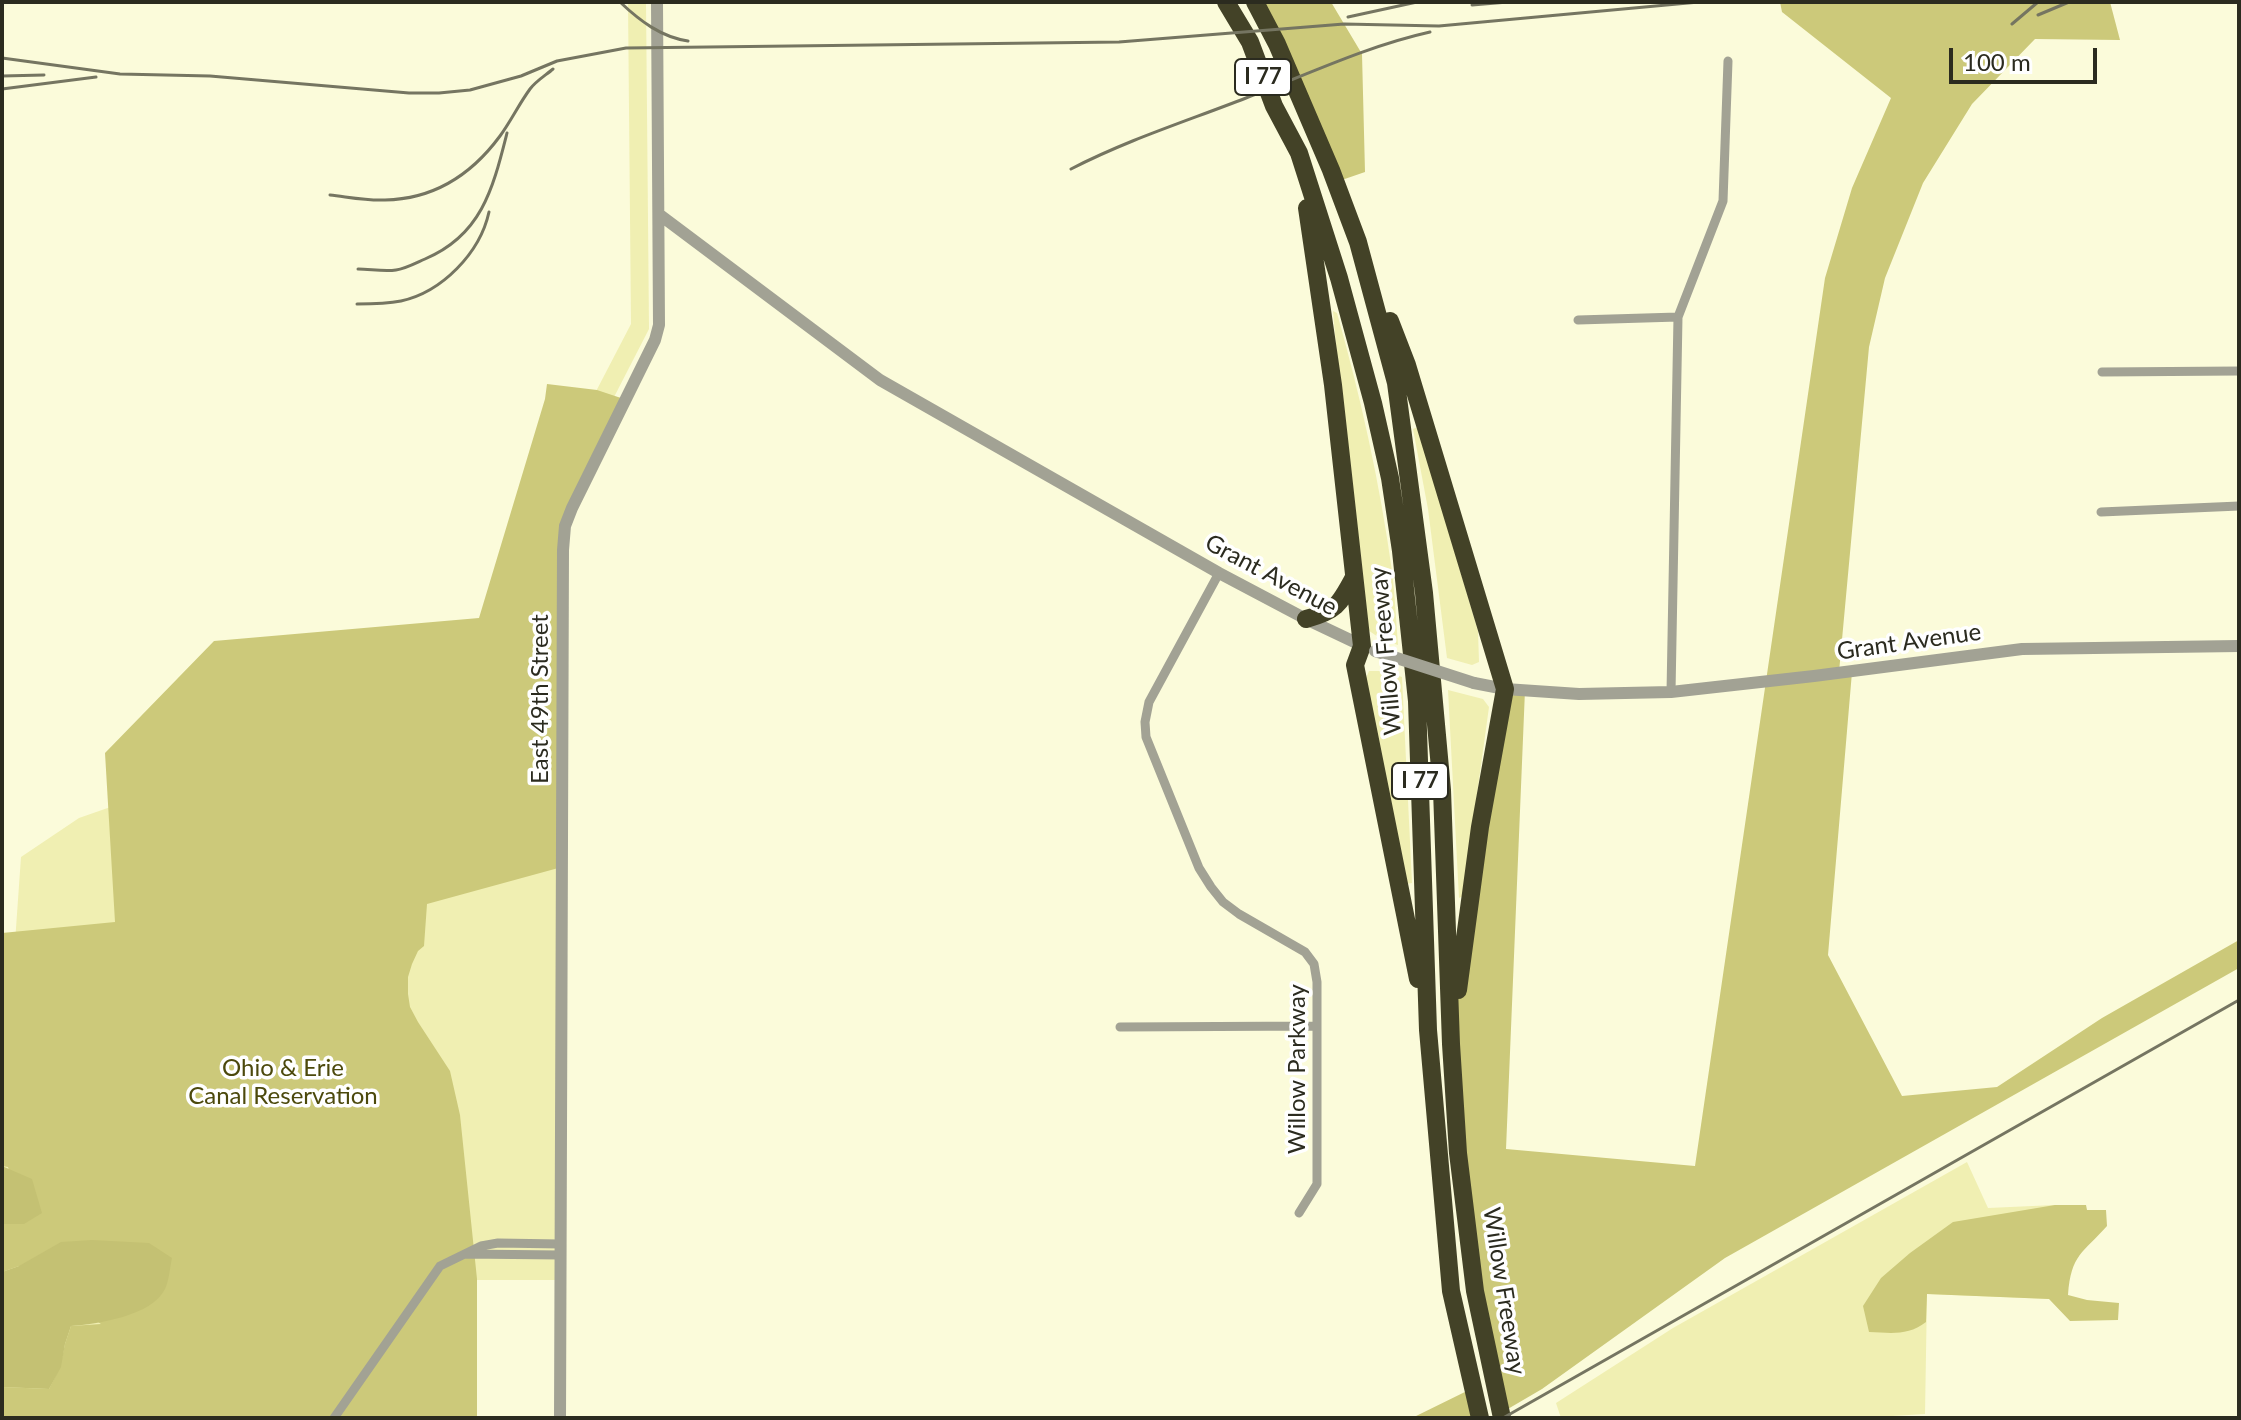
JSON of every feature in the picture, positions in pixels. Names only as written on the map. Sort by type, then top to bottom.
[{"type":"highway","name":"Willow Freeway","points":[[1226,2],[1250,42],[1274,106],[1299,153],[1373,403],[1392,492],[1417,701],[1428,1030],[1451,1291],[1480,1418]]},
{"type":"highway","name":"Willow Freeway","points":[[1255,2],[1277,44],[1358,242],[1396,383],[1424,593],[1442,790],[1458,1153],[1475,1291],[1502,1418]]},
{"type":"highway","points":[[1299,153],[1333,385],[1353,579],[1369,649],[1355,665],[1428,1030]]},
{"type":"highway","points":[[1358,242],[1407,365],[1505,689],[1480,827],[1451,1044]]},
{"type":"highway","points":[[1306,619],[1327,613],[1339,605],[1353,579]]},
{"type":"street","name":"East 49th Street","points":[[560,1418],[563,550],[565,526],[655,340],[659,325],[657,2]]},
{"type":"street","points":[[1671,692],[1678,317],[1723,201],[1728,61]]},
{"type":"street","name":"Grant Avenue","points":[[660,215],[880,380],[1219,573],[1306,619],[1369,649],[1474,683],[1505,689],[1579,694],[1671,692],[2022,649],[2239,646]]},
{"type":"street","points":[[1578,320],[1678,317]]},
{"type":"street","points":[[2102,372],[2239,371]]},
{"type":"street","points":[[2101,512],[2239,506]]},
{"type":"street","name":"Willow Parkway","points":[[1219,573],[1149,702],[1146,737],[1199,868],[1211,887],[1223,902],[1239,914],[1305,952],[1311,957],[1316,972],[1317,1184],[1299,1213]]},
{"type":"street","points":[[1120,1027],[1316,1026]]},
{"type":"street","points":[[334,1418],[440,1266],[481,1246],[498,1243],[561,1250]]},
{"type":"green space","name":"Ohio & Erie Canal Reservation","points":[[628,2],[646,2],[649,329],[612,401],[562,527],[561,1280],[477,1280],[477,1418],[2,1418],[2,1054],[7,1056],[21,857],[79,818],[205,774],[507,751],[592,399],[631,324]]},
{"type":"green space","points":[[1255,2],[1331,2],[1362,54],[1365,172],[1336,182]]},
{"type":"green space","points":[[1780,2],[2110,2],[2120,40],[2035,39],[1972,104],[1923,183],[1885,278],[1869,347],[1839,672],[1852,672],[1828,955],[1902,1096],[1997,1087],[2102,1018],[2239,940],[2239,968],[1725,1258],[1542,1389],[1501,1413],[1475,1291],[1451,1044],[1505,689],[1525,690],[1506,1149],[1695,1166],[1825,278],[1852,188],[1891,98],[1782,12]]},
{"type":"green space","points":[[1333,311],[1337,313],[1346,345],[1376,474],[1392,571],[1398,645],[1381,639],[1365,628]]},
{"type":"green space","name":"Ohio & Erie Canal Reservation","points":[[547,384],[597,390],[624,399],[565,527],[562,867],[427,904],[424,946],[418,951],[408,977],[410,1007],[450,1071],[460,1115],[477,1279],[477,1418],[2,1418],[2,1387],[49,1389],[60,1367],[71,1326],[101,1324],[19,1266],[2,1272],[2,1224],[24,1224],[8,1167],[2,1166],[2,933],[115,922],[105,753],[214,641],[479,618]]},
{"type":"green space","points":[[1418,427],[1478,631],[1479,662],[1472,665],[1447,658],[1428,509],[1413,429]]},
{"type":"green space","points":[[1369,671],[1384,671],[1402,677],[1412,883],[1406,884],[1366,678]]},
{"type":"green space","points":[[1448,690],[1483,699],[1489,707],[1463,896],[1459,898]]},
{"type":"green space","points":[[1967,1162],[1988,1208],[2055,1205],[2050,1299],[1927,1294],[1925,1414],[1860,1418],[1561,1418],[1556,1403],[1673,1328]]},
{"type":"green space","points":[[2055,1205],[2086,1205],[2087,1210],[2106,1210],[2107,1226],[2075,1262],[2068,1295],[2119,1303],[2118,1320],[2070,1321],[2049,1299],[1927,1294],[1926,1322],[1913,1330],[1899,1333],[1869,1332],[1863,1306],[1881,1278],[1953,1222]]},
{"type":"green space","points":[[1473,1388],[1480,1418],[1412,1418]]},
{"type":"shaded area","points":[[2,1166],[32,1179],[42,1213],[24,1224],[2,1224]]},
{"type":"shaded area","points":[[61,1242],[149,1243],[172,1258],[165,1289],[148,1306],[136,1312],[109,1321],[71,1326],[61,1367],[49,1389],[2,1387],[2,1272]]},
{"type":"railway","points":[[620,2],[651,27],[688,41]]},
{"type":"railway","points":[[1348,17],[1417,2]]},
{"type":"railway","points":[[1472,5],[1508,2]]},
{"type":"railway","points":[[2,58],[120,74],[210,76],[439,93],[470,90],[521,76],[557,61],[626,48],[1119,42],[1344,24],[1439,26],[1699,2]]},
{"type":"railway","points":[[2012,24],[2038,2]]},
{"type":"railway","points":[[2038,15],[2069,2]]},
{"type":"railway","points":[[1071,169],[1135,140],[1337,62],[1430,32]]},
{"type":"railway","points":[[330,195],[371,200],[403,199],[450,182],[489,150],[530,89],[553,69]]},
{"type":"railway","points":[[2,76],[44,75]]},
{"type":"railway","points":[[2,89],[96,77]]},
{"type":"railway","points":[[358,269],[387,271],[403,268],[444,249],[460,237],[482,208],[490,191],[507,133]]},
{"type":"railway","points":[[357,304],[401,301],[444,280],[468,256],[489,212]]},
{"type":"railway","points":[[1503,1418],[2239,1000]]}]
